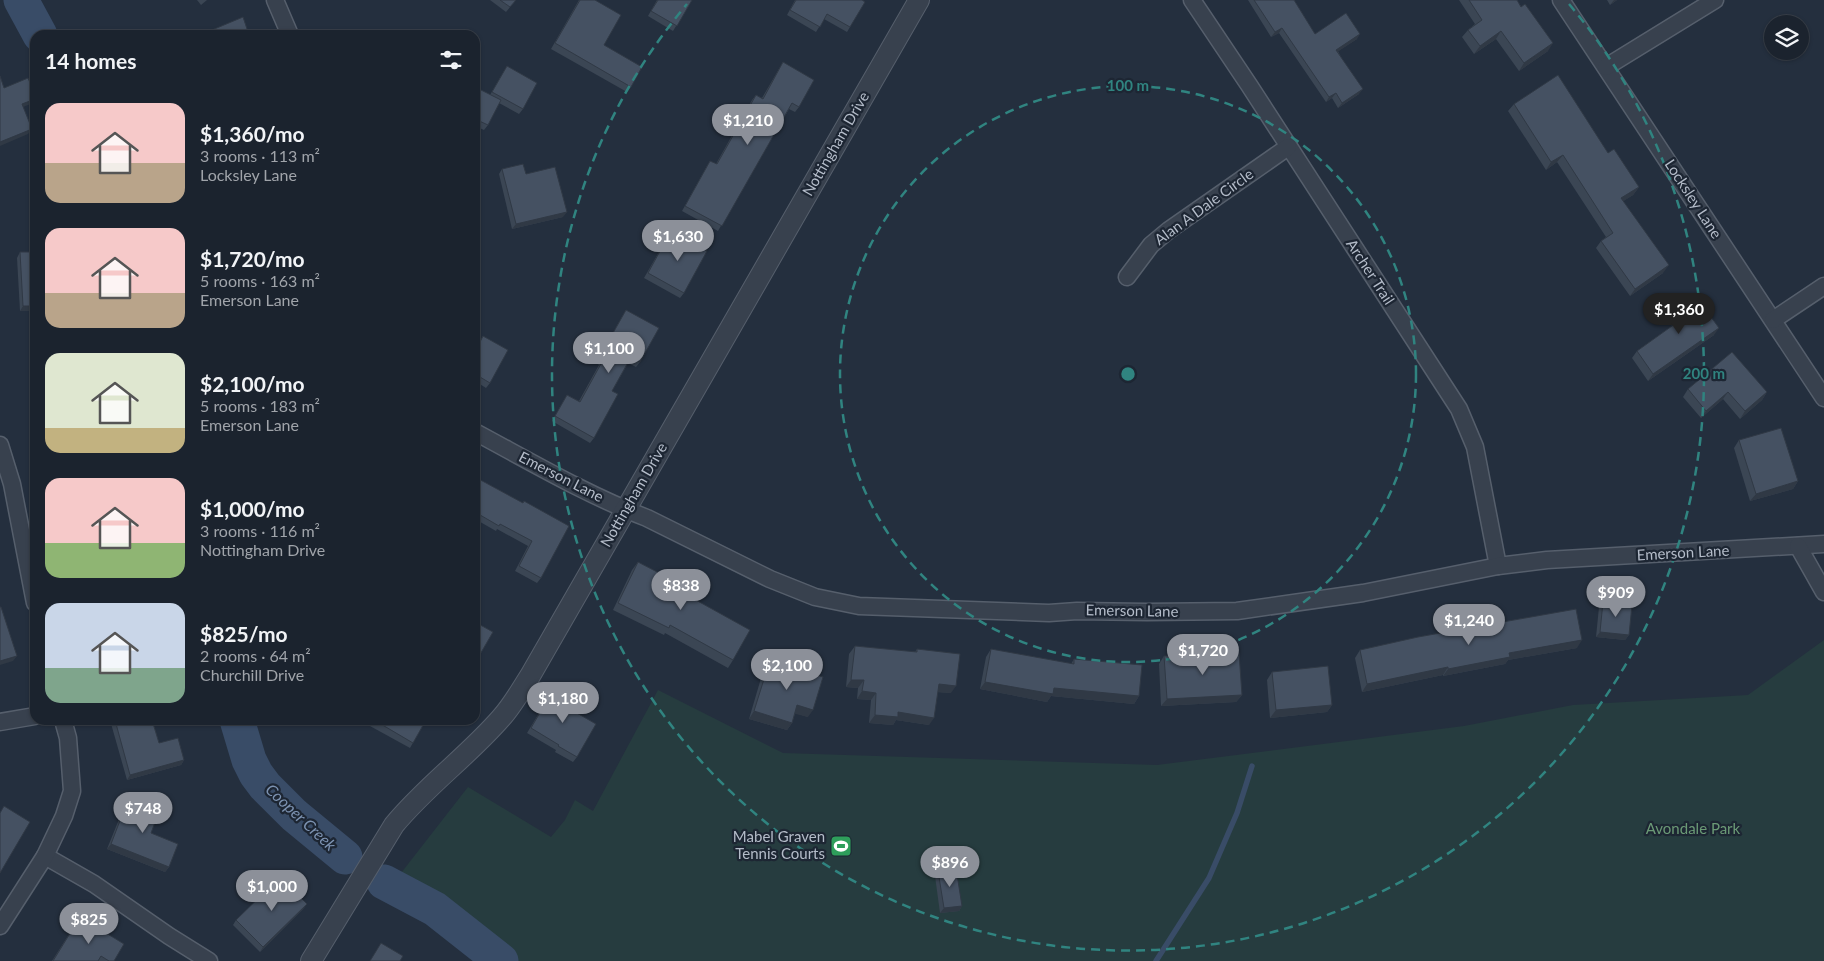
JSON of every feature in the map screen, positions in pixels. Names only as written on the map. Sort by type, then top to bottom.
[{"type":"street","points":[[275,0],[288,30]]},
{"type":"street","name":"Nottingham Drive","points":[[311,961],[394,825],[406,810],[468,753],[503,717],[530,676],[919,0]]},
{"type":"street","name":"Archer Trail","points":[[1192,0],[1459,409],[1475,447],[1498,566]]},
{"type":"street","name":"Locksley Lane","points":[[1560,0],[1824,398]]},
{"type":"street","points":[[1606,67],[1716,0]]},
{"type":"street","name":"Alan A Dale Circle","points":[[1127,277],[1151,245],[1169,230],[1288,147]]},
{"type":"street","points":[[1773,320],[1824,286]]},
{"type":"street","name":"Emerson Lane","points":[[480,435],[576,486],[647,518],[770,579],[815,597],[859,606],[1048,613],[1077,610],[1147,612],[1237,611],[1363,593],[1498,566],[1547,560],[1824,544]]},
{"type":"street","points":[[0,445],[12,484],[30,577]]},
{"type":"street","points":[[1798,546],[1824,592]]},
{"type":"street","points":[[0,722],[30,717]]},
{"type":"street","points":[[0,926],[45,856],[64,816],[72,791],[68,738],[64,725]]},
{"type":"street","points":[[45,856],[94,884],[209,961]]},
{"type":"green space","name":"Avondale Park","points":[[1824,640],[1824,961],[479,961],[387,891],[468,787],[551,837],[565,820],[575,800],[593,811],[658,690],[783,753],[1157,765],[1464,726],[1573,705],[1748,695]]},
{"type":"building","points":[[500,0],[516,0],[510,7]]},
{"type":"building","points":[[580,0],[595,0],[621,15],[604,45],[642,67],[631,87],[555,43]]},
{"type":"building","points":[[658,0],[692,0],[677,26],[651,11]]},
{"type":"building","points":[[796,0],[862,0],[865,2],[850,27],[827,14],[820,27],[790,10]]},
{"type":"building","points":[[1254,0],[1294,0],[1315,34],[1346,13],[1360,34],[1336,50],[1363,89],[1342,103],[1336,93],[1329,97],[1282,28],[1275,32]]},
{"type":"building","points":[[1469,0],[1517,0],[1521,7],[1525,4],[1553,43],[1524,63],[1501,31],[1480,46],[1468,30],[1482,20]]},
{"type":"building","points":[[243,17],[247,30],[212,30]]},
{"type":"building","points":[[783,62],[814,80],[799,107],[792,103],[722,226],[685,206],[710,161],[717,164],[756,95],[763,99]]},
{"type":"building","points":[[507,66],[537,83],[523,109],[492,92]]},
{"type":"building","points":[[1558,75],[1608,153],[1614,149],[1639,187],[1621,198],[1669,265],[1635,289],[1601,241],[1613,233],[1563,155],[1551,162],[1514,104]]},
{"type":"building","points":[[0,76],[4,88],[28,78],[30,83],[30,101],[22,104],[30,124],[30,130],[0,142]]},
{"type":"building","points":[[480,90],[501,100],[488,125],[480,121]]},
{"type":"building","points":[[523,164],[526,174],[555,167],[567,212],[516,224],[502,169]]},
{"type":"building","points":[[671,231],[707,251],[684,293],[648,273]]},
{"type":"building","points":[[20,252],[30,252],[30,306],[23,306]]},
{"type":"building","points":[[1695,295],[1719,328],[1653,374],[1637,351],[1679,321],[1672,311]]},
{"type":"building","points":[[626,310],[659,328],[640,362],[631,357],[612,391],[618,394],[594,438],[555,416],[567,395],[580,402],[603,360],[599,358]]},
{"type":"building","points":[[483,336],[508,350],[490,383],[480,377],[480,342]]},
{"type":"building","points":[[1732,352],[1767,392],[1745,411],[1728,392],[1706,411],[1688,389]]},
{"type":"building","points":[[1781,428],[1798,481],[1756,494],[1739,440]]},
{"type":"building","points":[[480,480],[569,526],[541,578],[519,566],[532,541],[500,524],[499,526],[480,515]]},
{"type":"building","points":[[638,562],[688,588],[685,594],[750,630],[733,660],[670,625],[669,628],[618,603]]},
{"type":"building","points":[[1603,602],[1632,605],[1629,635],[1600,632]]},
{"type":"building","points":[[0,607],[17,656],[0,661]]},
{"type":"building","points":[[1576,609],[1582,640],[1509,653],[1510,657],[1448,669],[1448,667],[1367,684],[1360,650],[1418,637]]},
{"type":"building","points":[[480,625],[493,632],[480,654]]},
{"type":"building","points":[[855,646],[917,652],[917,649],[960,654],[956,686],[939,684],[934,718],[898,712],[898,717],[875,715],[876,693],[862,691],[864,680],[851,680]]},
{"type":"building","points":[[991,649],[1074,664],[1074,659],[1142,665],[1139,696],[1054,688],[1053,694],[985,682]]},
{"type":"building","points":[[1239,653],[1242,695],[1167,699],[1164,656]]},
{"type":"building","points":[[770,660],[823,677],[813,710],[797,705],[792,723],[754,711]]},
{"type":"building","points":[[1328,666],[1332,705],[1276,710],[1272,672]]},
{"type":"building","points":[[556,685],[570,693],[563,705],[596,724],[577,757],[531,728]]},
{"type":"building","points":[[116,725],[154,725],[159,743],[178,738],[184,760],[130,775]]},
{"type":"building","points":[[382,725],[423,725],[413,743]]},
{"type":"building","points":[[129,797],[160,809],[151,833],[178,844],[169,867],[111,844]]},
{"type":"building","points":[[4,806],[30,822],[0,873],[0,813]]},
{"type":"building","points":[[956,868],[962,906],[944,908],[938,871]]},
{"type":"building","points":[[280,877],[307,904],[263,947],[236,920]]},
{"type":"building","points":[[80,917],[124,944],[114,961],[109,961],[101,956],[98,961],[53,961]]},
{"type":"building","points":[[381,943],[403,956],[400,961],[370,961]]},
{"type":"waterway","name":"Cooper Creek","points":[[21,0],[37,30]]},
{"type":"waterway","name":"Cooper Creek","points":[[238,725],[249,760],[265,786],[294,815],[345,857]]},
{"type":"waterway","points":[[1156,961],[1209,878],[1237,813],[1252,766]]},
{"type":"waterway","name":"Cooper Creek","points":[[384,882],[435,909],[501,961]]},
{"type":"place","name":"Mabel Graven Tennis Courts","points":[[841,846]]}]
